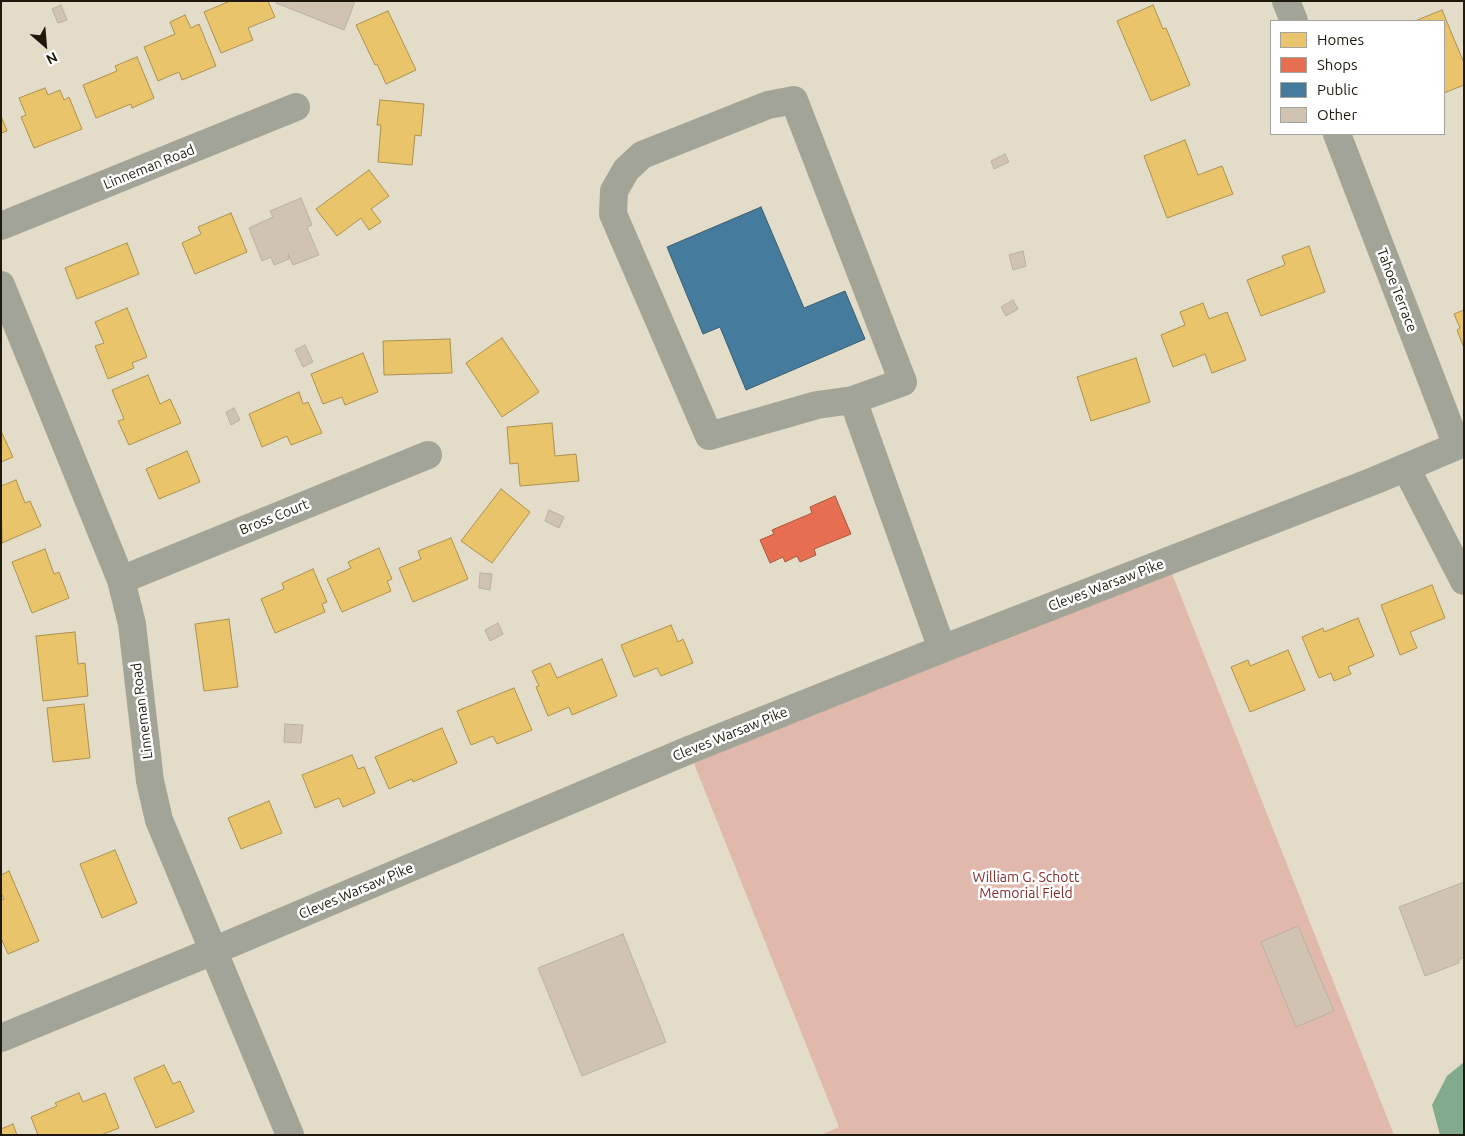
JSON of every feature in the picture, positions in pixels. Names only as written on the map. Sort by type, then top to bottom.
[{"type":"street","points":[[1286,1],[1294,20]]},
{"type":"street","points":[[794,100],[902,382],[853,400],[817,404],[709,436],[613,214],[614,191],[626,170],[642,155],[768,105],[794,100]]},
{"type":"street","name":"Linneman Road","points":[[1,226],[296,107]]},
{"type":"street","name":"Tahoe Terrace","points":[[1337,135],[1461,445]]},
{"type":"street","name":"Linneman Road","points":[[1,284],[121,580],[132,624],[150,781],[159,820],[290,1135]]},
{"type":"street","points":[[853,400],[942,649]]},
{"type":"street","name":"Cleves Warsaw Pike","points":[[1,1038],[213,951],[689,750],[1461,445]]},
{"type":"street","name":"Bross Court","points":[[121,580],[428,455]]},
{"type":"street","points":[[1406,468],[1464,581]]},
{"type":"green space","name":"William G. Schott Memorial Field","points":[[1167,561],[1394,1135],[821,1135],[839,1127],[689,751]]},
{"type":"shaded area","points":[[1464,1062],[1464,1135],[1440,1135],[1432,1105],[1447,1076]]},
{"type":"building: Homes","points":[[230,1],[268,1],[275,17],[248,28],[253,40],[221,53],[204,12]]},
{"type":"building: Homes","points":[[1153,5],[1163,29],[1166,28],[1190,85],[1151,101],[1117,21]]},
{"type":"building: Homes","points":[[1442,10],[1464,63],[1464,85],[1445,93],[1445,20],[1417,20]]},
{"type":"building: Homes","points":[[388,11],[416,70],[386,84],[356,25]]},
{"type":"building: Homes","points":[[185,15],[191,28],[199,24],[216,66],[182,80],[179,72],[158,81],[144,47],[175,34],[170,22]]},
{"type":"building: Homes","points":[[137,57],[154,98],[132,108],[131,104],[96,118],[83,85],[117,71],[115,66]]},
{"type":"building: Homes","points":[[45,88],[48,95],[60,90],[64,100],[69,97],[82,129],[34,148],[21,117],[26,115],[19,98]]},
{"type":"building: Homes","points":[[380,100],[424,104],[421,136],[415,135],[412,165],[378,162],[381,125],[377,125]]},
{"type":"building: Homes","points":[[1,116],[7,131],[1,133]]},
{"type":"building: Homes","points":[[1185,140],[1198,175],[1222,166],[1233,194],[1167,218],[1144,156]]},
{"type":"building: Homes","points":[[369,170],[389,196],[371,209],[381,222],[369,230],[361,218],[337,236],[316,209]]},
{"type":"building: Homes","points":[[231,213],[247,252],[195,274],[182,243],[201,234],[198,227]]},
{"type":"building: Homes","points":[[127,243],[139,274],[77,299],[65,268]]},
{"type":"building: Homes","points":[[1309,246],[1325,292],[1261,316],[1247,280],[1285,265],[1282,256]]},
{"type":"building: Homes","points":[[1203,303],[1209,319],[1227,312],[1246,360],[1212,373],[1205,354],[1173,367],[1161,335],[1185,325],[1180,312]]},
{"type":"building: Homes","points":[[127,308],[147,357],[132,363],[134,368],[108,379],[95,346],[104,343],[95,322]]},
{"type":"building: Homes","points":[[1464,310],[1464,348],[1457,330],[1460,328],[1454,314]]},
{"type":"building: Homes","points":[[502,338],[539,392],[502,417],[466,363]]},
{"type":"building: Homes","points":[[450,339],[452,373],[384,375],[383,341]]},
{"type":"building: Homes","points":[[363,353],[378,392],[345,405],[342,397],[323,404],[311,374]]},
{"type":"building: Homes","points":[[1136,358],[1150,402],[1091,421],[1077,377]]},
{"type":"building: Homes","points":[[148,375],[160,404],[170,399],[181,423],[129,445],[118,421],[124,419],[112,390]]},
{"type":"building: Homes","points":[[299,392],[303,404],[308,402],[322,433],[291,445],[287,436],[262,447],[249,414]]},
{"type":"building: Homes","points":[[552,423],[555,456],[576,454],[579,481],[520,486],[518,463],[510,464],[507,427]]},
{"type":"building: Homes","points":[[1,431],[13,457],[1,462]]},
{"type":"building: Homes","points":[[187,451],[200,482],[159,499],[146,469]]},
{"type":"building: Homes","points":[[16,480],[25,503],[30,501],[41,526],[2,543],[1,486]]},
{"type":"building: Homes","points":[[501,489],[530,512],[492,563],[461,541]]},
{"type":"building: Homes","points":[[451,538],[468,579],[413,602],[399,568],[421,559],[418,551]]},
{"type":"building: Homes","points":[[379,548],[392,579],[387,581],[391,591],[342,612],[327,579],[351,568],[348,562]]},
{"type":"building: Homes","points":[[45,549],[54,574],[59,572],[69,598],[32,613],[12,562]]},
{"type":"building: Homes","points":[[313,569],[327,602],[322,604],[325,612],[275,633],[261,599],[284,589],[282,583]]},
{"type":"building: Homes","points":[[1432,585],[1445,618],[1410,632],[1417,648],[1400,655],[1381,605]]},
{"type":"building: Homes","points":[[1358,618],[1374,656],[1348,667],[1351,674],[1334,681],[1331,673],[1319,678],[1302,637],[1323,628],[1324,632]]},
{"type":"building: Homes","points":[[229,619],[238,687],[204,691],[195,624]]},
{"type":"building: Homes","points":[[671,625],[678,642],[683,639],[693,663],[661,676],[657,668],[634,677],[621,645]]},
{"type":"building: Homes","points":[[75,632],[78,664],[85,663],[88,696],[43,701],[36,636]]},
{"type":"building: Homes","points":[[1288,650],[1305,690],[1250,712],[1231,667],[1248,660],[1250,666]]},
{"type":"building: Homes","points":[[602,659],[617,696],[572,715],[569,707],[548,716],[536,687],[539,686],[532,671],[550,663],[557,678]]},
{"type":"building: Homes","points":[[514,688],[532,730],[497,744],[493,736],[471,745],[457,711]]},
{"type":"building: Homes","points":[[84,704],[90,758],[53,762],[47,708]]},
{"type":"building: Homes","points":[[442,728],[457,763],[413,782],[412,779],[389,789],[375,757]]},
{"type":"building: Homes","points":[[352,755],[358,769],[364,767],[375,793],[343,807],[339,798],[315,808],[302,775]]},
{"type":"building: Homes","points":[[269,801],[282,833],[241,849],[228,818]]},
{"type":"building: Homes","points":[[115,850],[137,903],[102,918],[80,864]]},
{"type":"building: Homes","points":[[9,871],[39,941],[8,954],[1,938],[1,900],[4,899],[1,893],[1,875]]},
{"type":"building: Homes","points":[[164,1065],[173,1084],[180,1081],[194,1112],[156,1128],[134,1078]]},
{"type":"building: Homes","points":[[79,1093],[83,1102],[105,1093],[119,1128],[101,1135],[38,1135],[31,1117],[57,1106],[55,1103]]},
{"type":"building: Homes","points":[[13,1124],[17,1135],[1,1135],[1,1129]]},
{"type":"building: Shops","points":[[835,496],[851,534],[814,549],[816,555],[800,562],[797,556],[785,562],[783,557],[770,563],[760,540],[774,534],[772,530],[812,513],[810,507]]},
{"type":"building: Public","points":[[761,207],[804,308],[845,291],[865,339],[746,390],[720,327],[703,334],[667,247]]},
{"type":"building: Other","points":[[277,1],[355,1],[344,30],[276,3]]},
{"type":"building: Other","points":[[61,5],[67,20],[58,23],[52,9]]},
{"type":"building: Other","points":[[1005,154],[1009,162],[994,169],[991,161]]},
{"type":"building: Other","points":[[301,198],[312,225],[307,227],[319,255],[293,265],[288,253],[289,259],[274,265],[271,257],[262,261],[249,228],[273,217],[270,211]]},
{"type":"building: Other","points":[[1023,251],[1026,266],[1013,270],[1009,255]]},
{"type":"building: Other","points":[[1013,300],[1018,309],[1006,316],[1001,307]]},
{"type":"building: Other","points":[[305,345],[313,362],[303,367],[295,350]]},
{"type":"building: Other","points":[[234,408],[240,420],[231,425],[226,412]]},
{"type":"building: Other","points":[[549,510],[564,517],[559,528],[545,521]]},
{"type":"building: Other","points":[[480,573],[492,574],[490,590],[479,588]]},
{"type":"building: Other","points":[[498,623],[503,634],[490,641],[485,630]]},
{"type":"building: Other","points":[[285,724],[303,725],[301,743],[284,742]]},
{"type":"building: Other","points":[[1464,882],[1464,957],[1459,960],[1459,963],[1425,976],[1399,907]]},
{"type":"building: Other","points":[[1298,926],[1334,1011],[1296,1027],[1261,942]]},
{"type":"building: Other","points":[[623,934],[666,1042],[582,1076],[538,968]]}]
